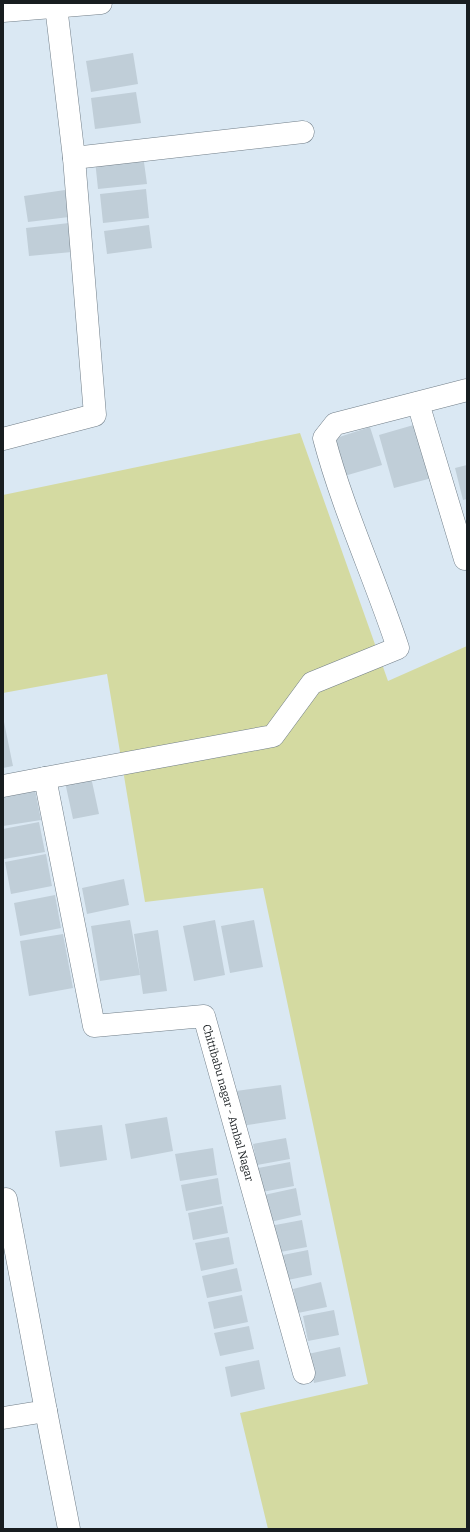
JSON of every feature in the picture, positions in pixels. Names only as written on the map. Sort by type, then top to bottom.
[{"type":"street","points":[[3,11],[101,3]]},
{"type":"street","points":[[3,439],[95,415],[74,158],[56,6]]},
{"type":"street","points":[[74,158],[303,132]]},
{"type":"street","points":[[3,786],[272,736],[312,682],[398,648],[383,602],[334,476],[324,438],[335,424],[467,390]]},
{"type":"street","points":[[418,403],[465,559]]},
{"type":"street","name":"Chittibabu nagar - Ambal Nagar","points":[[45,778],[94,1026],[204,1016],[304,1373]]},
{"type":"street","points":[[6,1199],[69,1529]]},
{"type":"street","points":[[3,1418],[46,1411]]},
{"type":"green space","points":[[300,433],[388,681],[467,646],[467,1529],[268,1529],[240,1413],[368,1384],[263,888],[145,902],[107,674],[3,693],[3,495]]},
{"type":"building","points":[[133,53],[138,84],[91,92],[86,61]]},
{"type":"building","points":[[136,92],[141,123],[95,129],[91,98]]},
{"type":"building","points":[[143,155],[147,184],[98,189],[95,160]]},
{"type":"building","points":[[146,189],[149,218],[103,223],[100,194]]},
{"type":"building","points":[[65,190],[69,217],[28,222],[24,196]]},
{"type":"building","points":[[69,223],[72,252],[29,256],[26,228]]},
{"type":"building","points":[[149,225],[152,248],[107,254],[104,231]]},
{"type":"building","points":[[417,424],[432,478],[394,488],[379,435]]},
{"type":"building","points":[[370,427],[382,465],[341,477],[330,440]]},
{"type":"building","points":[[467,465],[467,499],[463,500],[455,468]]},
{"type":"building","points":[[3,717],[13,766],[3,768]]},
{"type":"building","points":[[91,777],[99,814],[73,819],[65,782]]},
{"type":"building","points":[[35,790],[41,820],[3,826],[3,796]]},
{"type":"building","points":[[39,822],[45,852],[4,859],[3,829]]},
{"type":"building","points":[[46,854],[52,886],[11,894],[5,862]]},
{"type":"building","points":[[124,879],[129,905],[87,914],[82,888]]},
{"type":"building","points":[[55,895],[61,928],[20,936],[14,903]]},
{"type":"building","points":[[130,920],[140,975],[100,981],[91,926]]},
{"type":"building","points":[[215,920],[225,975],[194,981],[183,926]]},
{"type":"building","points":[[254,920],[263,967],[230,973],[221,926]]},
{"type":"building","points":[[158,930],[167,991],[143,994],[134,934]]},
{"type":"building","points":[[63,934],[73,988],[29,996],[20,941]]},
{"type":"building","points":[[281,1085],[286,1119],[241,1126],[236,1091]]},
{"type":"building","points":[[167,1117],[173,1151],[131,1159],[125,1124]]},
{"type":"building","points":[[102,1125],[107,1160],[60,1167],[55,1131]]},
{"type":"building","points":[[286,1138],[290,1159],[257,1165],[253,1144]]},
{"type":"building","points":[[213,1148],[217,1175],[180,1181],[175,1154]]},
{"type":"building","points":[[290,1162],[294,1186],[262,1192],[258,1168]]},
{"type":"building","points":[[218,1178],[222,1204],[186,1211],[181,1185]]},
{"type":"building","points":[[296,1188],[301,1215],[270,1222],[264,1195]]},
{"type":"building","points":[[223,1206],[228,1233],[193,1240],[188,1213]]},
{"type":"building","points":[[302,1220],[307,1247],[275,1253],[270,1226]]},
{"type":"building","points":[[229,1237],[234,1264],[201,1271],[195,1243]]},
{"type":"building","points":[[308,1250],[312,1275],[283,1281],[278,1256]]},
{"type":"building","points":[[237,1268],[242,1291],[207,1298],[202,1276]]},
{"type":"building","points":[[321,1282],[327,1307],[298,1313],[293,1289]]},
{"type":"building","points":[[242,1295],[248,1322],[214,1329],[208,1302]]},
{"type":"building","points":[[334,1310],[339,1335],[308,1341],[303,1316]]},
{"type":"building","points":[[249,1326],[254,1349],[220,1356],[214,1333]]},
{"type":"building","points":[[340,1347],[346,1376],[314,1383],[308,1354]]},
{"type":"building","points":[[259,1360],[265,1389],[231,1397],[225,1367]]}]
